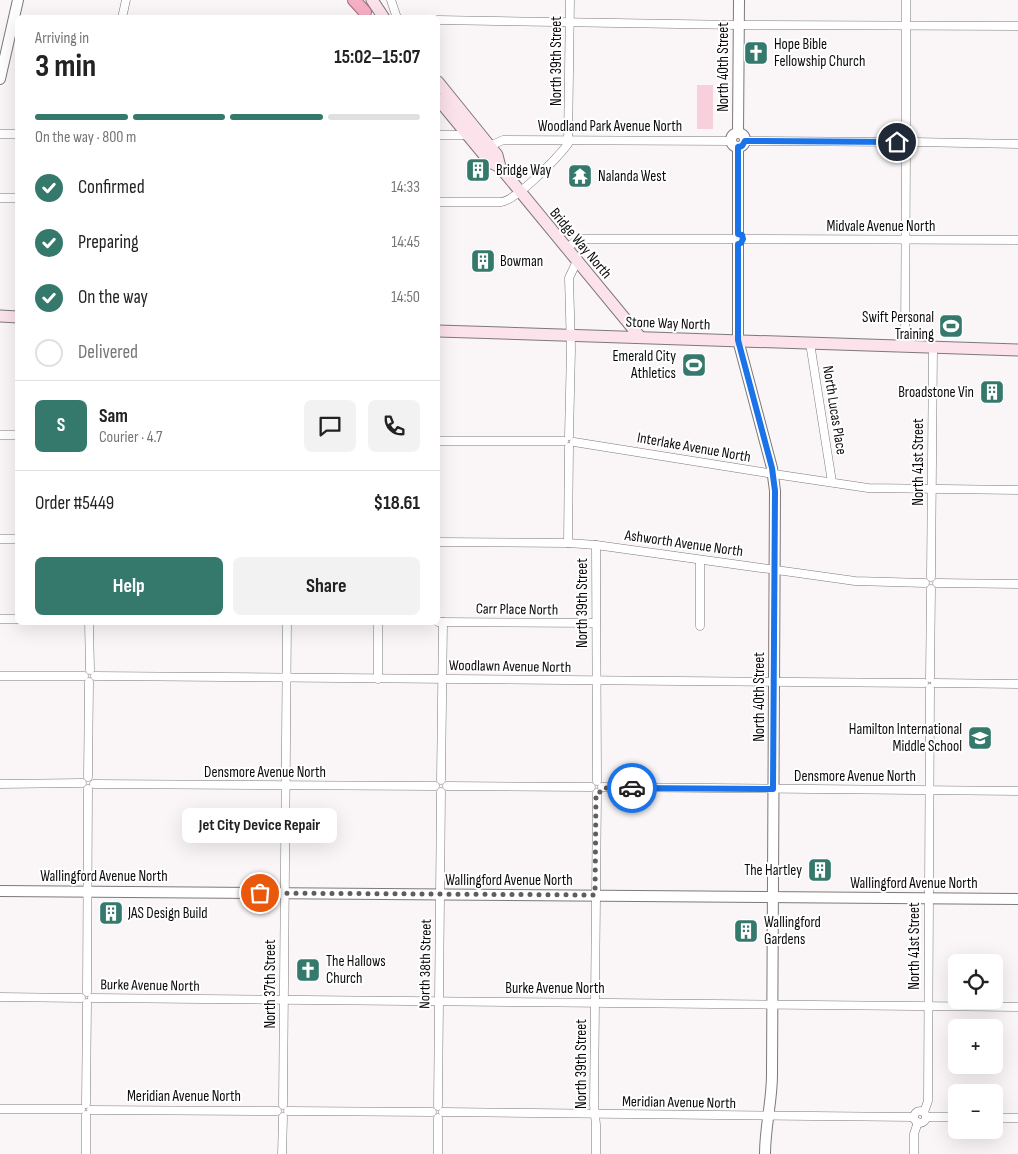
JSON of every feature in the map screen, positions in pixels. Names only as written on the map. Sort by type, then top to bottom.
[{"type":"highway","points":[[354,0],[365,10]]},
{"type":"main road","points":[[372,0],[382,15]]},
{"type":"main road","name":"Bridge Way North","points":[[440,84],[498,155],[500,167]]},
{"type":"main road","name":"Bridge Way North","points":[[440,101],[490,162],[500,167],[640,337]]},
{"type":"main road","points":[[0,316],[15,317]]},
{"type":"main road","name":"Stone Way North","points":[[440,331],[1018,350]]},
{"type":"street","points":[[0,79],[18,0]]},
{"type":"street","points":[[123,15],[126,0]]},
{"type":"street","points":[[391,0],[396,15]]},
{"type":"street","name":"North 39th Street","points":[[569,141],[570,0]]},
{"type":"street","name":"North 40th Street","points":[[739,0],[738,340],[774,474],[775,491],[772,1095],[765,1154]]},
{"type":"street","points":[[906,0],[906,134]]},
{"type":"street","points":[[440,20],[739,25],[1018,26]]},
{"type":"street","points":[[0,134],[15,134]]},
{"type":"street","points":[[906,134],[913,137],[914,142],[912,148],[906,150],[899,146],[898,142],[899,137],[906,134]]},
{"type":"street","points":[[440,135],[467,135]]},
{"type":"street","name":"Woodland Park Avenue North","points":[[490,146],[503,140],[898,142]]},
{"type":"street","points":[[440,202],[501,202],[514,198],[569,141]]},
{"type":"street","points":[[914,142],[1018,144]]},
{"type":"street","points":[[905,346],[906,150]]},
{"type":"street","points":[[0,198],[15,198]]},
{"type":"street","name":"Midvale Avenue North","points":[[567,248],[581,239],[1018,240]]},
{"type":"street","name":"North 39th Street","points":[[568,543],[569,278],[578,262]]},
{"type":"street","name":"North Lucas Place","points":[[810,343],[832,482]]},
{"type":"street","name":"North 41st Street","points":[[925,1115],[928,1101],[927,1006],[933,347]]},
{"type":"street","points":[[0,435],[15,436]]},
{"type":"street","name":"Interlake Avenue North","points":[[440,441],[569,441],[868,488],[1018,490]]},
{"type":"street","points":[[0,540],[15,539]]},
{"type":"street","name":"Ashworth Avenue North","points":[[440,542],[596,545],[855,581],[1018,584]]},
{"type":"street","name":"North 39th Street","points":[[596,545],[596,1154]]},
{"type":"street","points":[[700,560],[700,626]]},
{"type":"street","points":[[0,619],[15,619]]},
{"type":"street","name":"Carr Place North","points":[[440,622],[596,623]]},
{"type":"street","name":"North 38th Street","points":[[438,1154],[442,679],[440,622]]},
{"type":"street","points":[[86,1154],[90,783],[89,625]]},
{"type":"street","name":"North 37th Street","points":[[282,1154],[287,625]]},
{"type":"street","points":[[378,625],[378,679]]},
{"type":"street","name":"Woodlawn Avenue North","points":[[0,676],[1018,684]]},
{"type":"street","points":[[0,784],[82,783],[84,788],[90,783]]},
{"type":"street","name":"Densmore Avenue North","points":[[90,783],[1018,791]]},
{"type":"street","name":"Wallingford Avenue North","points":[[0,890],[1018,899]]},
{"type":"street","name":"Burke Avenue North","points":[[0,997],[1018,1007]]},
{"type":"street","name":"Meridian Avenue North","points":[[0,1109],[438,1112],[769,1116],[916,1120]]},
{"type":"street","points":[[914,1154],[916,1120],[924,1122],[925,1115],[948,1116]]},
{"type":"street","points":[[1003,1118],[1018,1118]]},
{"type":"shaded area","points":[[697,85],[713,85],[713,129],[697,129]]},
{"type":"way so far","points":[[260,893],[595,895],[596,793],[600,792],[602,788],[632,788]]},
{"type":"place","name":"Hope Bible Fellowship Church","points":[[756,53]]},
{"type":"place","name":"Bridge Way","points":[[478,170]]},
{"type":"place","name":"Nalanda West","points":[[580,176]]},
{"type":"place","name":"Bowman","points":[[483,261]]},
{"type":"place","name":"Swift Personal Training","points":[[951,326]]},
{"type":"place","name":"Emerald City Athletics","points":[[694,365]]},
{"type":"place","name":"Broadstone Vin","points":[[992,392]]},
{"type":"place","name":"Hamilton International Middle School","points":[[980,738]]},
{"type":"place","name":"The Hartley","points":[[820,870]]},
{"type":"place","name":"Jet City Device Repair","points":[[260,893]]},
{"type":"place","name":"JAS Design Build","points":[[111,913]]},
{"type":"place","name":"Wallingford Gardens","points":[[746,931]]},
{"type":"place","name":"The Hallows Church","points":[[308,970]]},
{"type":"route","points":[[632,788],[773,789],[775,482],[738,340],[738,244],[743,239],[743,236],[738,234],[738,147],[742,146],[745,141],[897,142]]}]
